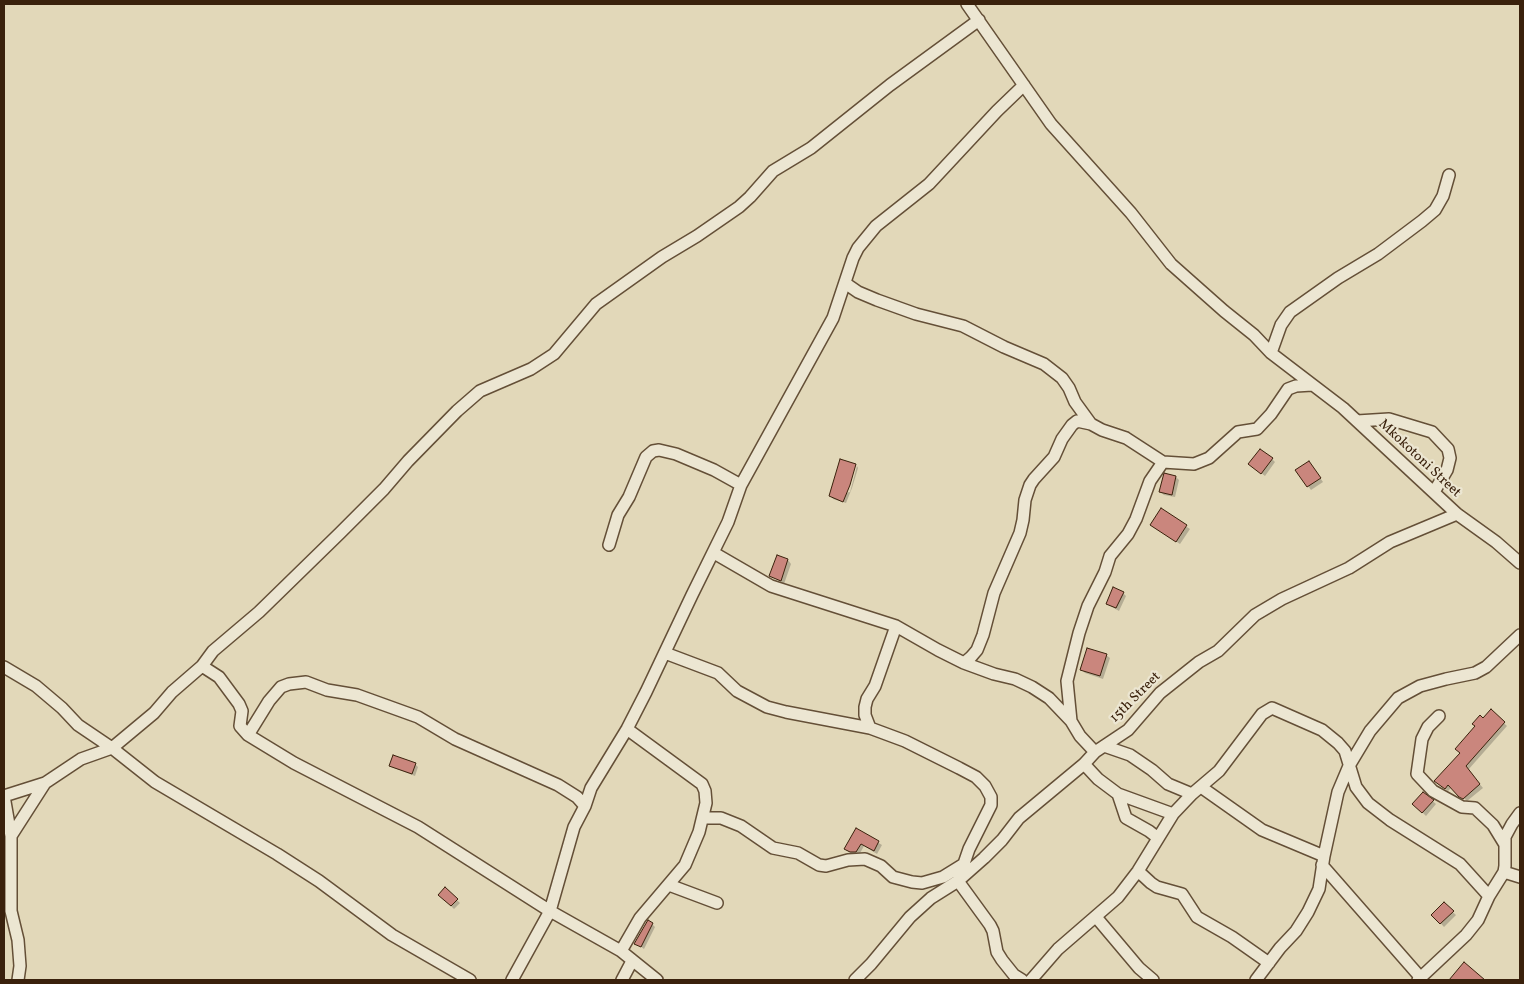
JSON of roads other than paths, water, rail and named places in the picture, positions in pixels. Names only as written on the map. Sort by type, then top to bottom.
[{"type":"street","name":"Mkokotoni Street","points":[[968,4],[1050,124],[1131,213],[1171,264],[1254,335],[1271,353],[1343,408],[1457,514],[1496,542],[1520,563]]},
{"type":"street","points":[[18,980],[20,966],[18,940],[11,911],[10,836],[4,796],[45,783],[81,759],[112,748],[154,712],[172,692],[202,666],[213,651],[260,612],[384,489],[457,410],[480,391],[531,369],[554,354],[596,304],[662,257],[698,236],[746,202],[777,168],[811,148],[890,85],[978,20]]},
{"type":"street","points":[[512,980],[550,911],[574,827],[591,788],[627,729],[714,552],[728,522],[741,485],[833,318],[853,258],[864,240],[876,226],[929,184],[996,112],[1024,86]]},
{"type":"street","points":[[1271,353],[1281,325],[1290,312],[1338,278],[1378,254],[1435,210],[1444,196],[1449,175]]},
{"type":"street","points":[[844,283],[858,292],[877,300],[947,323],[964,326],[1004,347],[1044,364],[1062,378],[1090,424]]},
{"type":"street","points":[[964,663],[977,650],[983,635],[994,593],[1020,533],[1024,500],[1030,485],[1034,478],[1054,457],[1062,439],[1072,425],[1077,422],[1090,424],[1126,438],[1164,462],[1194,464],[1209,458],[1238,432],[1257,429],[1272,414],[1288,389],[1296,386],[1312,385]]},
{"type":"street","points":[[1357,421],[1389,420],[1432,432],[1448,449],[1450,458],[1447,470],[1434,492]]},
{"type":"street","points":[[609,545],[618,515],[629,497],[646,457],[653,451],[676,454],[714,470],[741,485]]},
{"type":"street","points":[[1071,720],[1067,681],[1078,633],[1110,556],[1128,534],[1136,519],[1150,481],[1164,462]]},
{"type":"street","name":"15th Street","points":[[855,980],[871,964],[910,917],[931,898],[958,881],[996,846],[1019,818],[1084,764],[1099,749],[1128,730],[1160,692],[1218,650],[1255,615],[1282,599],[1349,568],[1390,542],[1457,514]]},
{"type":"street","points":[[714,552],[771,586],[896,626],[964,663],[994,674],[1015,679],[1032,687],[1049,698],[1071,720],[1080,736],[1099,749],[1130,755],[1168,784],[1192,794]]},
{"type":"street","points":[[870,728],[865,716],[865,708],[884,663],[896,626]]},
{"type":"street","points":[[1256,980],[1296,931],[1319,889],[1323,860],[1338,792],[1349,766],[1370,730],[1398,698],[1420,686],[1475,673],[1486,667],[1520,635]]},
{"type":"street","points":[[664,653],[718,673],[737,691],[767,707],[870,728],[906,741],[976,777],[985,786],[991,797],[991,805],[958,881],[990,925],[997,952],[1002,960],[1022,980]]},
{"type":"street","points":[[202,666],[219,678],[240,704],[242,711],[240,726],[248,736],[294,764],[418,827],[550,911],[620,951],[657,980]]},
{"type":"street","points":[[4,667],[36,686],[62,708],[78,725],[112,748],[155,782],[277,854],[319,881],[392,935],[470,980]]},
{"type":"street","points":[[248,736],[269,701],[281,687],[306,682],[327,690],[357,695],[418,717],[448,736],[558,785],[577,797],[584,806]]},
{"type":"street","points":[[1031,980],[1058,949],[1118,897],[1138,871],[1173,814],[1192,794],[1219,771],[1262,714],[1272,708],[1322,730],[1332,738],[1345,751],[1356,787],[1368,804],[1460,864],[1489,896]]},
{"type":"street","points":[[1440,716],[1428,727],[1422,739],[1417,774],[1433,790],[1462,807],[1475,808],[1493,825],[1504,843]]},
{"type":"street","points":[[620,951],[640,918],[685,865],[695,843],[706,803],[702,784],[627,729]]},
{"type":"street","points":[[1084,764],[1098,780],[1118,794],[1173,814]]},
{"type":"street","points":[[10,836],[45,783]]},
{"type":"street","points":[[1201,787],[1262,830],[1323,860],[1420,979],[1478,920],[1489,896],[1504,872],[1506,866],[1504,843],[1507,832],[1520,813]]},
{"type":"street","points":[[1118,794],[1126,818],[1158,838]]},
{"type":"street","points":[[703,818],[720,818],[741,826],[773,848],[798,853],[818,865],[826,866],[865,858],[881,866],[893,876],[912,882],[922,883],[943,877],[964,864]]},
{"type":"street","points":[[1138,871],[1150,884],[1182,894],[1197,917],[1232,937],[1269,963]]},
{"type":"street","points":[[1504,872],[1520,877]]},
{"type":"street","points":[[669,884],[717,903]]},
{"type":"street","points":[[1096,918],[1139,968],[1153,980]]},
{"type":"street","points":[[622,980],[632,961]]}]
